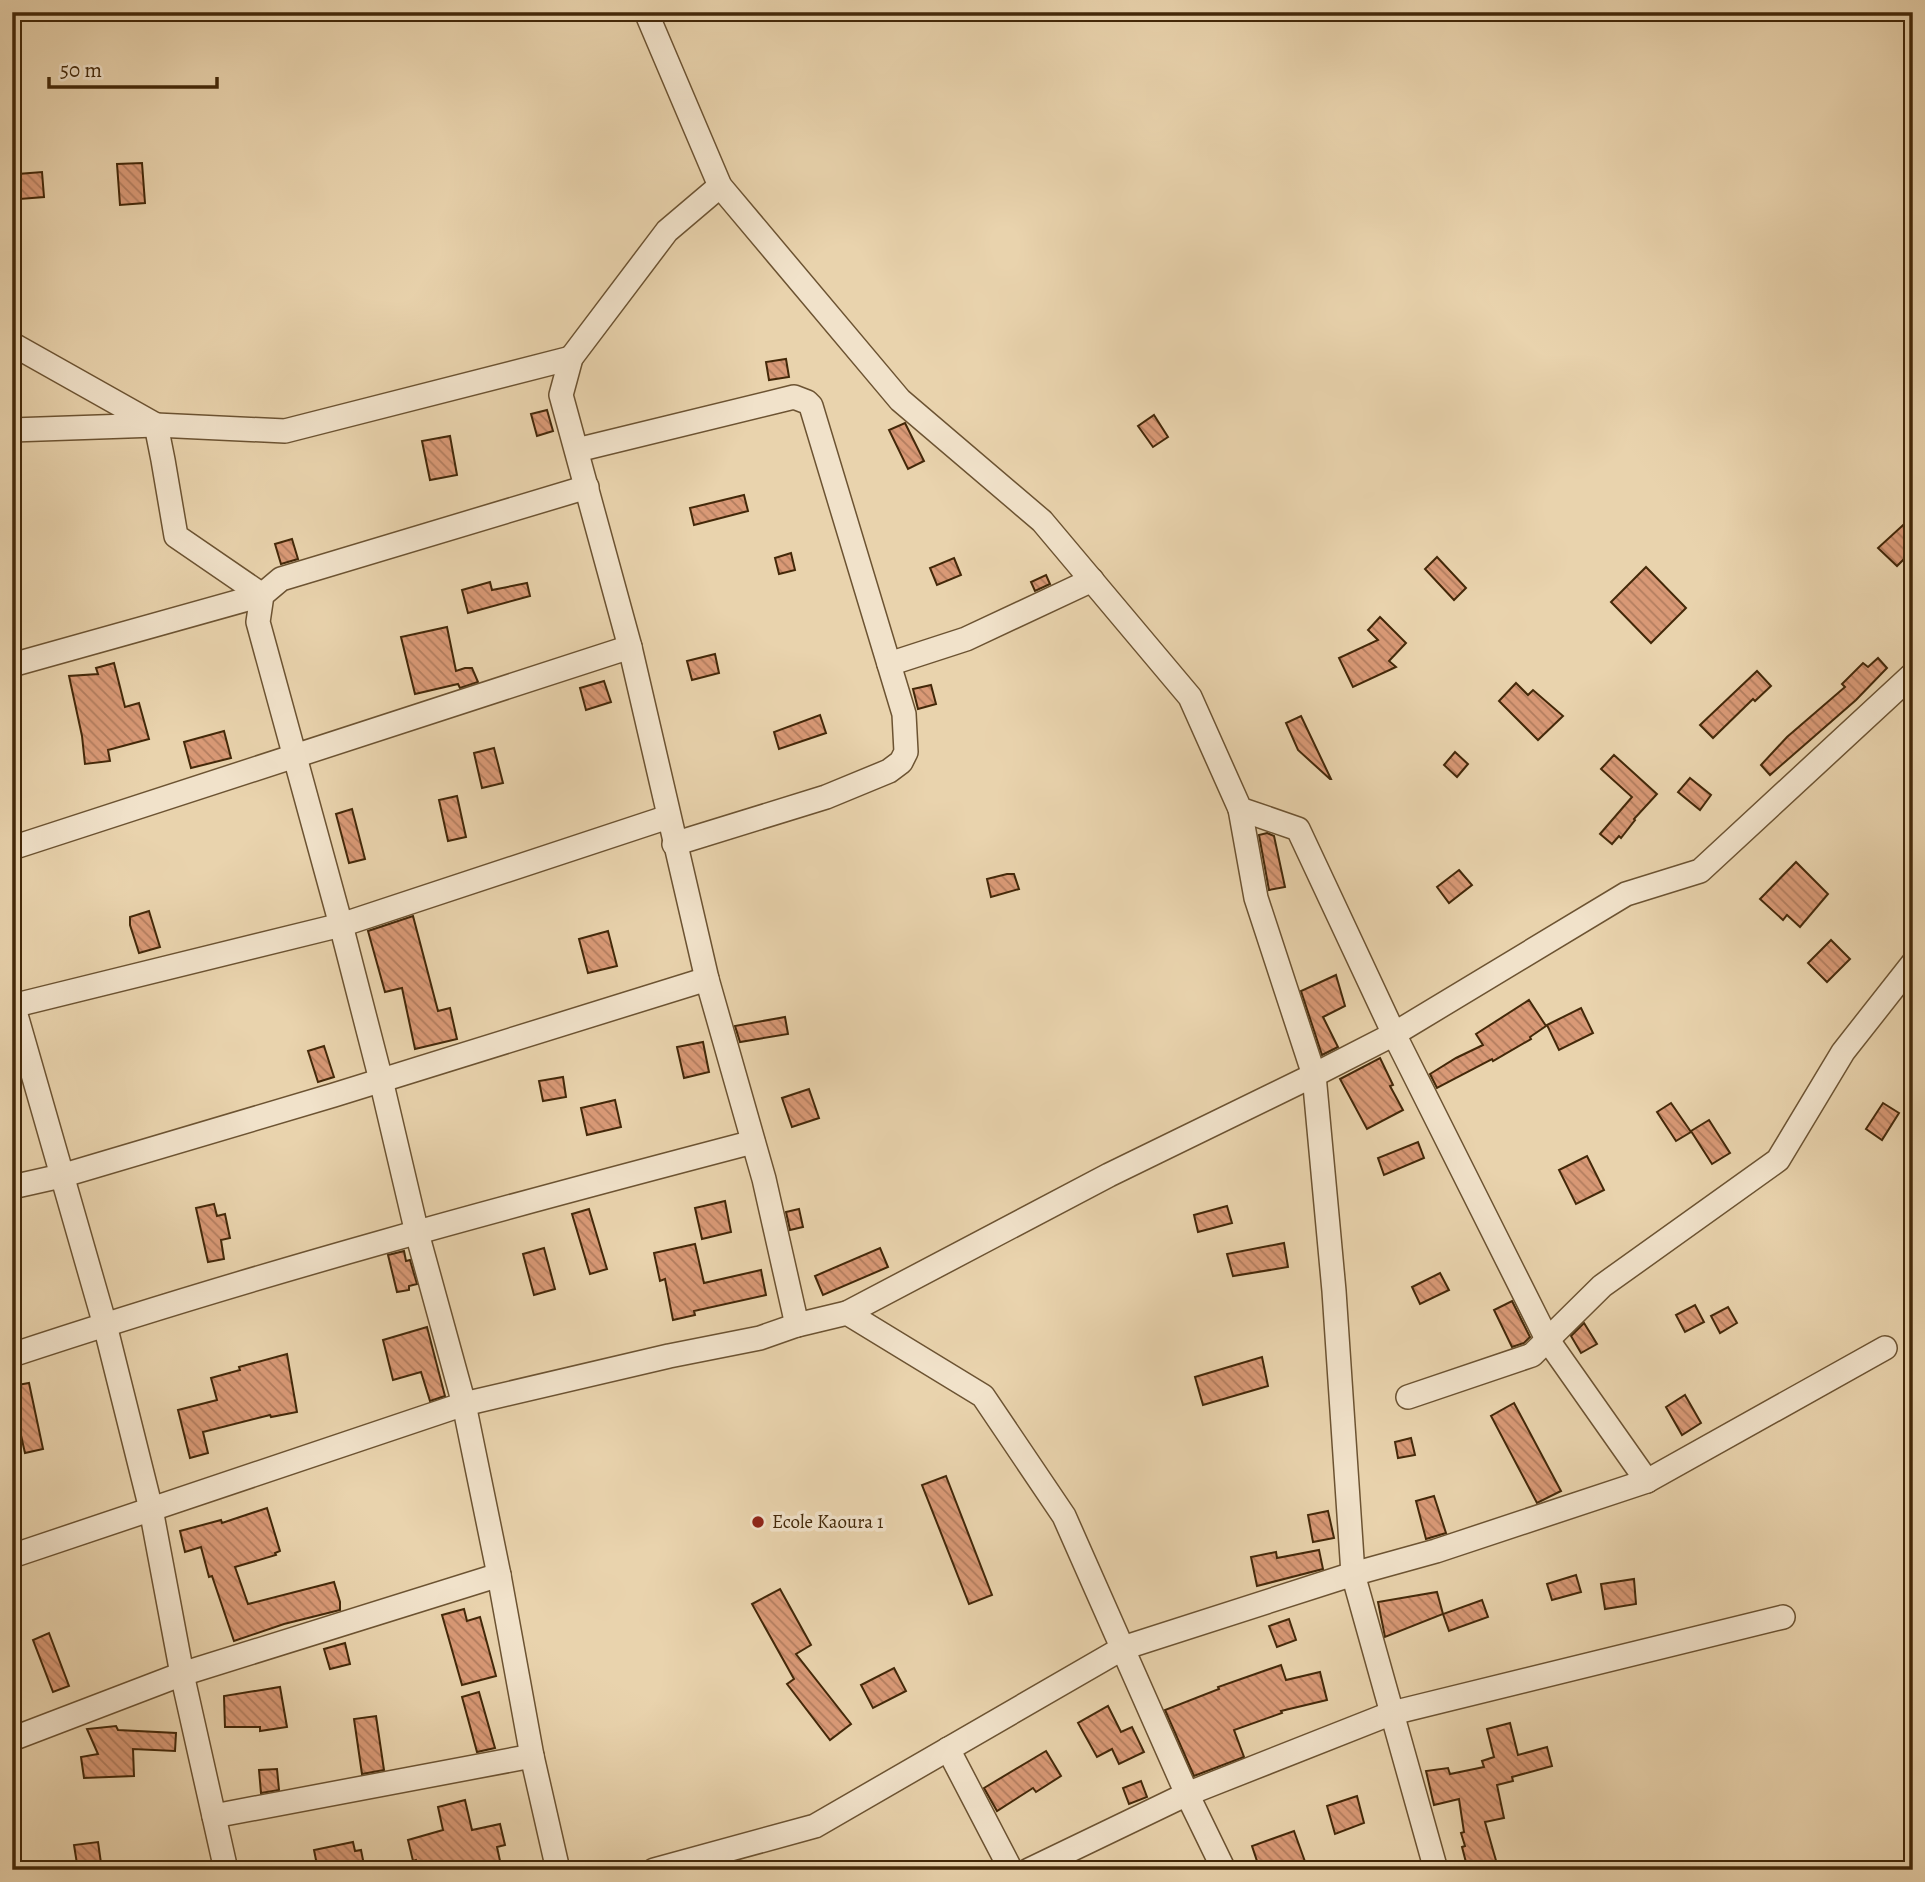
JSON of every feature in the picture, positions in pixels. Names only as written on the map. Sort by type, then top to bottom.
[{"type":"street","points":[[646,12],[720,186],[900,400],[1042,521],[1190,697],[1240,809],[1256,898],[1314,1076],[1334,1292],[1353,1574],[1436,1870]]},
{"type":"street","points":[[720,186],[667,231],[571,358],[561,395],[630,647],[707,979],[764,1179],[797,1325]]},
{"type":"street","points":[[12,344],[156,425],[176,536],[262,595]]},
{"type":"street","points":[[12,430],[156,425],[285,431],[571,358]]},
{"type":"street","points":[[577,450],[794,397],[807,402],[811,406],[904,714],[906,752],[901,762],[889,771],[826,797],[674,844]]},
{"type":"street","points":[[12,665],[262,595],[281,579],[587,487]]},
{"type":"street","points":[[889,664],[966,639],[1091,580]]},
{"type":"street","points":[[262,595],[258,622],[341,925],[417,1233],[464,1404],[532,1756],[558,1870]]},
{"type":"street","points":[[12,848],[630,647]]},
{"type":"street","points":[[12,1556],[464,1404],[669,1356],[761,1338],[797,1325],[847,1313],[1108,1175],[1314,1076],[1394,1034],[1626,894],[1700,871],[1913,674]]},
{"type":"street","points":[[1240,809],[1298,829],[1394,1034],[1548,1339],[1647,1481]]},
{"type":"street","points":[[226,1870],[182,1674],[150,1509],[105,1325],[13,1004],[341,925],[668,817]]},
{"type":"street","points":[[1408,1397],[1532,1355],[1602,1286],[1777,1160],[1843,1052],[1913,963]]},
{"type":"street","points":[[12,1187],[61,1176],[707,979]]},
{"type":"street","points":[[12,1355],[417,1233],[753,1142]]},
{"type":"street","points":[[847,1313],[983,1396],[1064,1516],[1187,1794],[1224,1870]]},
{"type":"street","points":[[654,1870],[816,1826],[1123,1648],[1353,1574],[1436,1552],[1647,1481],[1885,1348]]},
{"type":"street","points":[[12,1739],[182,1674],[499,1575]]},
{"type":"street","points":[[1029,1870],[1187,1794],[1392,1713],[1783,1617]]},
{"type":"street","points":[[948,1749],[1011,1870]]},
{"type":"street","points":[[214,1816],[532,1756]]},
{"type":"building","points":[[142,163],[145,203],[120,205],[117,164]]},
{"type":"building","points":[[42,172],[44,197],[20,199],[18,174]]},
{"type":"building","points":[[786,359],[789,377],[769,380],[766,362]]},
{"type":"building","points":[[547,410],[553,431],[537,436],[531,414]]},
{"type":"building","points":[[1154,415],[1168,437],[1153,447],[1138,426]]},
{"type":"building","points":[[905,423],[924,461],[908,469],[889,430]]},
{"type":"building","points":[[450,436],[457,475],[430,480],[422,441]]},
{"type":"building","points":[[744,495],[748,511],[694,525],[690,508]]},
{"type":"building","points":[[1913,516],[1913,550],[1897,566],[1878,548]]},
{"type":"building","points":[[292,539],[298,559],[281,564],[275,544]]},
{"type":"building","points":[[791,553],[795,570],[779,574],[775,558]]},
{"type":"building","points":[[1437,557],[1466,588],[1454,600],[1425,569]]},
{"type":"building","points":[[954,558],[961,575],[937,585],[930,568]]},
{"type":"building","points":[[1646,567],[1686,608],[1651,643],[1611,602]]},
{"type":"building","points":[[1046,575],[1050,584],[1035,591],[1031,582]]},
{"type":"building","points":[[490,582],[492,590],[527,583],[530,596],[468,613],[462,590]]},
{"type":"building","points":[[1380,617],[1406,643],[1389,661],[1396,667],[1353,687],[1339,658],[1378,640],[1368,630]]},
{"type":"building","points":[[447,627],[456,671],[472,668],[478,682],[460,688],[458,684],[415,694],[401,637]]},
{"type":"building","points":[[715,654],[719,673],[692,680],[687,661]]},
{"type":"building","points":[[1878,658],[1887,668],[1856,700],[1770,775],[1761,765],[1787,737],[1845,687],[1842,684],[1863,663],[1868,667]]},
{"type":"building","points":[[114,663],[125,707],[139,703],[149,739],[108,750],[110,761],[85,764],[69,676],[98,674],[96,668]]},
{"type":"building","points":[[1757,671],[1771,686],[1755,701],[1753,699],[1713,738],[1700,725]]},
{"type":"building","points":[[604,681],[611,702],[586,710],[580,688]]},
{"type":"building","points":[[1516,683],[1528,695],[1533,690],[1563,716],[1538,740],[1499,701]]},
{"type":"building","points":[[931,685],[936,704],[918,709],[913,689]]},
{"type":"building","points":[[820,715],[826,733],[779,749],[774,732]]},
{"type":"building","points":[[1301,716],[1331,779],[1298,750],[1286,723]]},
{"type":"building","points":[[224,731],[231,758],[191,768],[184,742]]},
{"type":"building","points":[[494,748],[503,783],[482,788],[474,753]]},
{"type":"building","points":[[1455,752],[1468,764],[1457,777],[1444,765]]},
{"type":"building","points":[[1614,755],[1657,794],[1621,838],[1619,836],[1612,844],[1600,834],[1632,797],[1601,769]]},
{"type":"building","points":[[1690,778],[1711,795],[1700,810],[1678,792]]},
{"type":"building","points":[[457,796],[466,837],[448,841],[439,800]]},
{"type":"building","points":[[352,809],[365,859],[349,863],[336,814]]},
{"type":"building","points":[[1267,833],[1274,836],[1285,887],[1269,890],[1259,835]]},
{"type":"building","points":[[1796,862],[1828,894],[1800,927],[1787,915],[1783,920],[1760,899]]},
{"type":"building","points":[[1459,870],[1472,885],[1449,903],[1437,887]]},
{"type":"building","points":[[1014,874],[1019,889],[991,897],[987,879]]},
{"type":"building","points":[[149,911],[160,947],[139,953],[130,917]]},
{"type":"building","points":[[413,916],[438,1011],[450,1008],[457,1039],[415,1049],[402,988],[385,992],[368,931]]},
{"type":"building","points":[[608,931],[617,966],[588,973],[579,939]]},
{"type":"building","points":[[1831,940],[1850,959],[1827,982],[1808,963]]},
{"type":"building","points":[[1336,975],[1345,1006],[1323,1017],[1338,1047],[1322,1055],[1301,991]]},
{"type":"building","points":[[1529,1000],[1546,1026],[1530,1037],[1531,1039],[1493,1061],[1492,1059],[1437,1088],[1430,1074],[1483,1045],[1476,1034]]},
{"type":"building","points":[[1581,1008],[1593,1033],[1559,1050],[1547,1025]]},
{"type":"building","points":[[785,1017],[788,1034],[740,1042],[735,1026]]},
{"type":"building","points":[[703,1042],[709,1072],[684,1078],[677,1047]]},
{"type":"building","points":[[324,1046],[334,1077],[318,1082],[308,1051]]},
{"type":"building","points":[[1380,1058],[1393,1085],[1390,1086],[1403,1110],[1367,1129],[1340,1079]]},
{"type":"building","points":[[563,1077],[566,1097],[543,1101],[539,1081]]},
{"type":"building","points":[[809,1089],[819,1118],[792,1127],[782,1098]]},
{"type":"building","points":[[615,1100],[621,1127],[587,1135],[581,1108]]},
{"type":"building","points":[[1671,1103],[1691,1132],[1676,1141],[1657,1112]]},
{"type":"building","points":[[1883,1103],[1899,1113],[1882,1140],[1866,1129]]},
{"type":"building","points":[[1709,1120],[1730,1153],[1712,1164],[1691,1131]]},
{"type":"building","points":[[1418,1142],[1424,1158],[1384,1175],[1378,1158]]},
{"type":"building","points":[[1587,1156],[1604,1190],[1576,1204],[1559,1170]]},
{"type":"building","points":[[725,1201],[731,1232],[702,1239],[695,1208]]},
{"type":"building","points":[[214,1204],[217,1216],[225,1214],[230,1238],[221,1240],[224,1259],[208,1262],[196,1208]]},
{"type":"building","points":[[1227,1206],[1232,1223],[1198,1232],[1194,1215]]},
{"type":"building","points":[[589,1209],[607,1269],[590,1274],[572,1214]]},
{"type":"building","points":[[799,1209],[803,1227],[790,1230],[786,1212]]},
{"type":"building","points":[[1284,1243],[1288,1267],[1233,1276],[1227,1254]]},
{"type":"building","points":[[695,1244],[704,1283],[761,1270],[766,1295],[694,1311],[695,1315],[673,1320],[665,1279],[660,1281],[654,1253]]},
{"type":"building","points":[[544,1248],[555,1289],[534,1295],[523,1254]]},
{"type":"building","points":[[880,1248],[888,1267],[823,1295],[815,1276]]},
{"type":"building","points":[[404,1251],[406,1261],[410,1260],[417,1284],[409,1286],[409,1290],[397,1292],[388,1255]]},
{"type":"building","points":[[1440,1273],[1449,1290],[1420,1304],[1412,1287]]},
{"type":"building","points":[[1512,1301],[1530,1337],[1524,1343],[1512,1347],[1494,1310]]},
{"type":"building","points":[[1695,1305],[1704,1322],[1685,1332],[1676,1315]]},
{"type":"building","points":[[1728,1307],[1737,1323],[1720,1333],[1711,1316]]},
{"type":"building","points":[[1584,1323],[1597,1344],[1581,1353],[1571,1336]]},
{"type":"building","points":[[427,1327],[445,1396],[430,1401],[421,1372],[393,1380],[383,1340]]},
{"type":"building","points":[[287,1354],[297,1412],[270,1415],[203,1432],[208,1453],[190,1458],[178,1410],[217,1400],[211,1378]]},
{"type":"building","points":[[1262,1357],[1268,1386],[1203,1405],[1195,1377]]},
{"type":"building","points":[[29,1383],[43,1449],[25,1453],[12,1386]]},
{"type":"building","points":[[1685,1395],[1701,1423],[1682,1435],[1666,1407]]},
{"type":"building","points":[[1514,1403],[1561,1491],[1537,1503],[1491,1416]]},
{"type":"building","points":[[1411,1438],[1415,1455],[1398,1458],[1395,1442]]},
{"type":"building","points":[[946,1476],[992,1595],[969,1604],[922,1485]]},
{"type":"building","points":[[1434,1496],[1446,1533],[1426,1539],[1416,1501]]},
{"type":"building","points":[[267,1508],[280,1551],[275,1553],[276,1555],[235,1567],[248,1604],[334,1582],[340,1610],[284,1624],[234,1641],[212,1576],[209,1577],[201,1547],[185,1552],[180,1531],[221,1520],[222,1523]]},
{"type":"building","points":[[1328,1511],[1334,1538],[1313,1542],[1308,1515]]},
{"type":"building","points":[[1319,1550],[1323,1569],[1257,1586],[1251,1557],[1276,1552],[1277,1558]]},
{"type":"building","points":[[1576,1575],[1581,1592],[1552,1600],[1547,1584]]},
{"type":"building","points":[[1634,1579],[1636,1604],[1605,1609],[1601,1584]]},
{"type":"building","points":[[780,1589],[811,1645],[796,1654],[851,1724],[830,1740],[787,1684],[794,1679],[752,1604]]},
{"type":"building","points":[[1437,1592],[1443,1614],[1385,1637],[1378,1602]]},
{"type":"building","points":[[1482,1600],[1488,1617],[1449,1631],[1443,1614]]},
{"type":"building","points":[[464,1609],[467,1621],[480,1617],[496,1676],[462,1685],[442,1615]]},
{"type":"building","points":[[1289,1619],[1296,1640],[1277,1647],[1269,1626]]},
{"type":"building","points":[[49,1633],[69,1686],[53,1692],[33,1640]]},
{"type":"building","points":[[345,1643],[350,1664],[330,1669],[324,1649]]},
{"type":"building","points":[[1281,1665],[1286,1680],[1320,1672],[1327,1700],[1281,1711],[1282,1713],[1234,1730],[1244,1757],[1194,1776],[1165,1710],[1219,1689],[1218,1687]]},
{"type":"building","points":[[894,1668],[906,1691],[873,1708],[861,1685]]},
{"type":"building","points":[[280,1687],[287,1727],[260,1731],[260,1727],[225,1727],[224,1696]]},
{"type":"building","points":[[479,1692],[495,1748],[477,1752],[462,1697]]},
{"type":"building","points":[[1108,1706],[1121,1732],[1132,1727],[1144,1752],[1119,1764],[1112,1749],[1097,1757],[1078,1723]]},
{"type":"building","points":[[376,1716],[384,1770],[362,1774],[354,1719]]},
{"type":"building","points":[[1510,1723],[1518,1755],[1547,1747],[1552,1766],[1512,1777],[1513,1781],[1497,1785],[1504,1818],[1485,1822],[1497,1864],[1468,1870],[1462,1847],[1465,1846],[1461,1833],[1464,1832],[1459,1799],[1434,1805],[1426,1771],[1448,1768],[1450,1774],[1484,1767],[1482,1761],[1494,1757],[1487,1729]]},
{"type":"building","points":[[116,1726],[118,1730],[176,1733],[175,1751],[133,1749],[134,1776],[84,1778],[81,1757],[98,1754],[87,1729]]},
{"type":"building","points":[[1046,1751],[1061,1776],[1036,1792],[1033,1788],[997,1811],[984,1788]]},
{"type":"building","points":[[277,1769],[279,1790],[261,1793],[259,1770]]},
{"type":"building","points":[[1141,1781],[1147,1797],[1129,1804],[1123,1788]]},
{"type":"building","points":[[1357,1796],[1364,1823],[1335,1834],[1327,1806]]},
{"type":"building","points":[[465,1800],[472,1830],[500,1824],[505,1845],[497,1847],[502,1870],[419,1870],[416,1860],[413,1861],[408,1840],[443,1830],[438,1807]]},
{"type":"building","points":[[1294,1831],[1308,1870],[1260,1870],[1252,1846]]},
{"type":"building","points":[[98,1842],[102,1870],[78,1870],[74,1845]]},
{"type":"building","points":[[353,1842],[355,1851],[361,1850],[365,1870],[318,1870],[314,1850]]},
{"type":"place","name":"Ecole Kaoura 1","points":[[758,1522]]}]
